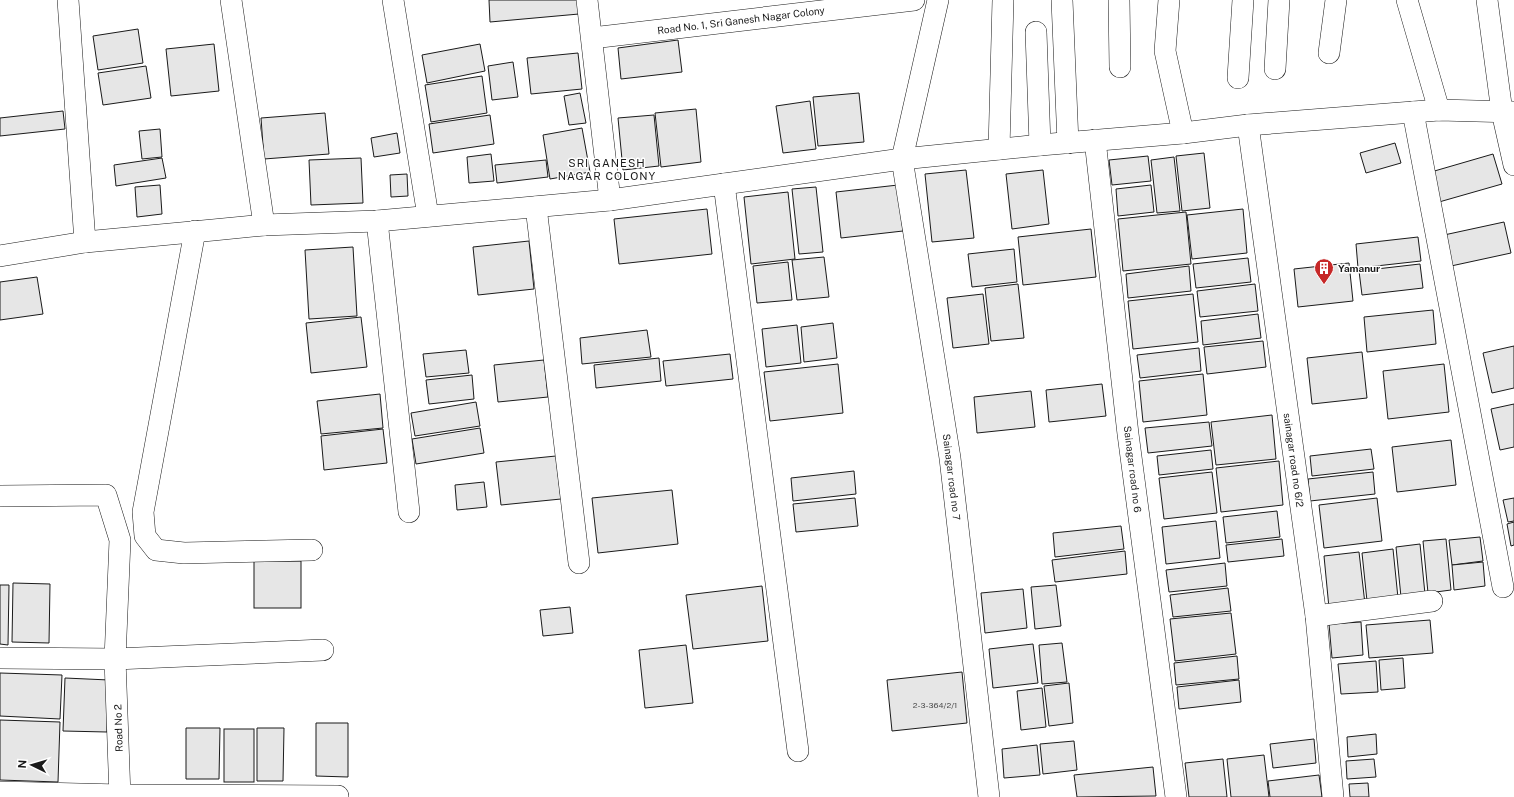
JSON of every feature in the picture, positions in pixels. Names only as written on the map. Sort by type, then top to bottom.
[{"type":"street","points":[[68,0],[85,242]]},
{"type":"street","points":[[231,0],[264,225]]},
{"type":"street","points":[[393,0],[428,216]]},
{"type":"street","points":[[587,0],[610,200]]},
{"type":"street","name":"Road No. 1, Sri Ganesh Nagar Colony","points":[[592,38],[914,0]]},
{"type":"street","points":[[902,159],[938,0]]},
{"type":"street","points":[[999,148],[1003,0]]},
{"type":"street","points":[[1062,0],[1068,143]]},
{"type":"street","points":[[1119,0],[1120,67]]},
{"type":"street","points":[[1169,0],[1166,51],[1183,133]]},
{"type":"street","points":[[1238,78],[1243,0]]},
{"type":"street","points":[[1275,69],[1279,0]]},
{"type":"street","points":[[1329,53],[1336,0]]},
{"type":"street","points":[[1408,0],[1440,110]]},
{"type":"street","points":[[1487,0],[1508,112],[1514,165]]},
{"type":"street","points":[[1036,32],[1040,145]]},
{"type":"street","points":[[0,256],[85,242],[195,231],[264,225],[377,221],[610,200],[902,159],[999,148],[1183,133],[1248,125],[1440,110],[1508,112]]},
{"type":"street","points":[[1413,112],[1503,587]]},
{"type":"street","name":"sainagar road no 6/2","points":[[1248,125],[1316,616],[1333,797]]},
{"type":"street","name":"Sainagar road no 6","points":[[1095,140],[1128,434],[1176,797]]},
{"type":"street","name":"Sainagar road no 7","points":[[902,159],[950,458],[989,797]]},
{"type":"street","points":[[724,184],[798,751]]},
{"type":"street","points":[[536,207],[579,563]]},
{"type":"street","points":[[377,221],[409,512]]},
{"type":"street","points":[[195,231],[143,512],[145,536],[156,550],[184,553],[312,550]]},
{"type":"street","name":"Road No 2","points":[[0,496],[106,495],[120,540],[116,659],[120,796]]},
{"type":"street","points":[[1316,616],[1432,601]]},
{"type":"street","points":[[0,658],[116,659],[323,650]]},
{"type":"street","points":[[0,792],[120,796],[338,796]]},
{"type":"building","points":[[489,0],[578,0],[579,14],[490,22]]},
{"type":"building","points":[[138,29],[143,63],[98,70],[93,36]]},
{"type":"building","points":[[678,40],[682,72],[621,79],[618,48]]},
{"type":"building","points":[[214,44],[219,91],[171,96],[166,49]]},
{"type":"building","points":[[480,44],[485,71],[427,83],[422,55]]},
{"type":"building","points":[[578,53],[582,89],[531,94],[527,58]]},
{"type":"building","points":[[513,62],[518,97],[492,100],[488,66]]},
{"type":"building","points":[[146,66],[151,98],[103,105],[98,73]]},
{"type":"building","points":[[482,76],[487,113],[431,122],[425,85]]},
{"type":"building","points":[[580,93],[586,123],[569,125],[564,96]]},
{"type":"building","points":[[859,93],[864,142],[818,146],[813,97]]},
{"type":"building","points":[[810,101],[816,149],[783,153],[776,106]]},
{"type":"building","points":[[696,109],[701,162],[661,167],[655,113]]},
{"type":"building","points":[[63,111],[65,129],[0,136],[0,118]]},
{"type":"building","points":[[325,113],[329,154],[264,159],[261,118]]},
{"type":"building","points":[[490,115],[494,144],[433,153],[429,124]]},
{"type":"building","points":[[654,115],[659,166],[623,170],[618,118]]},
{"type":"building","points":[[582,128],[590,172],[550,179],[543,135]]},
{"type":"building","points":[[160,129],[162,157],[142,159],[139,131]]},
{"type":"building","points":[[397,133],[400,153],[374,157],[371,138]]},
{"type":"building","points":[[1395,143],[1401,163],[1366,173],[1360,153]]},
{"type":"building","points":[[1204,153],[1210,208],[1182,211],[1176,156]]},
{"type":"building","points":[[491,154],[494,181],[469,183],[467,157]]},
{"type":"building","points":[[1493,154],[1502,184],[1439,202],[1431,172]]},
{"type":"building","points":[[1148,156],[1151,181],[1112,185],[1109,160]]},
{"type":"building","points":[[1174,157],[1180,211],[1157,213],[1151,160]]},
{"type":"building","points":[[162,158],[166,178],[116,186],[114,165]]},
{"type":"building","points":[[361,158],[363,203],[311,205],[309,160]]},
{"type":"building","points":[[546,160],[548,177],[497,183],[495,165]]},
{"type":"building","points":[[966,170],[974,238],[932,242],[925,174]]},
{"type":"building","points":[[1043,170],[1049,224],[1012,229],[1006,174]]},
{"type":"building","points":[[407,174],[408,196],[391,197],[390,175]]},
{"type":"building","points":[[160,185],[162,214],[137,217],[135,187]]},
{"type":"building","points":[[898,185],[903,231],[841,238],[836,192]]},
{"type":"building","points":[[1151,185],[1154,212],[1118,216],[1116,189]]},
{"type":"building","points":[[816,187],[823,252],[799,254],[792,189]]},
{"type":"building","points":[[788,192],[795,259],[751,264],[744,197]]},
{"type":"building","points":[[707,209],[712,254],[619,264],[614,219]]},
{"type":"building","points":[[1243,209],[1247,253],[1192,259],[1187,215]]},
{"type":"building","points":[[1186,212],[1191,264],[1123,271],[1118,219]]},
{"type":"building","points":[[1504,222],[1511,253],[1451,266],[1444,235]]},
{"type":"building","points":[[1091,229],[1096,277],[1023,285],[1018,237]]},
{"type":"building","points":[[1418,237],[1421,261],[1358,268],[1356,244]]},
{"type":"building","points":[[529,241],[534,289],[478,295],[473,247]]},
{"type":"building","points":[[353,247],[357,316],[309,319],[305,250]]},
{"type":"building","points":[[1014,249],[1017,282],[972,287],[968,254]]},
{"type":"building","points":[[824,257],[829,297],[797,300],[792,260]]},
{"type":"building","points":[[1248,258],[1251,282],[1196,288],[1193,264]]},
{"type":"building","points":[[788,262],[792,300],[757,303],[753,266]]},
{"type":"building","name":"Yamanur","points":[[1349,263],[1353,301],[1298,307],[1294,269]]},
{"type":"building","points":[[1420,264],[1423,288],[1362,295],[1359,271]]},
{"type":"building","points":[[1189,266],[1191,291],[1128,298],[1126,274]]},
{"type":"building","points":[[37,277],[43,314],[0,320],[0,282]]},
{"type":"building","points":[[1018,284],[1024,338],[991,341],[985,288]]},
{"type":"building","points":[[1255,284],[1258,311],[1200,317],[1197,291]]},
{"type":"building","points":[[983,294],[989,344],[953,348],[947,298]]},
{"type":"building","points":[[1193,294],[1198,342],[1133,349],[1128,301]]},
{"type":"building","points":[[1433,310],[1436,344],[1367,352],[1364,317]]},
{"type":"building","points":[[1258,314],[1261,338],[1203,345],[1201,321]]},
{"type":"building","points":[[361,317],[367,367],[311,373],[306,323]]},
{"type":"building","points":[[833,323],[837,358],[804,362],[801,327]]},
{"type":"building","points":[[797,325],[801,363],[766,367],[762,329]]},
{"type":"building","points":[[647,330],[651,357],[582,364],[580,338]]},
{"type":"building","points":[[1263,341],[1266,367],[1207,374],[1204,347]]},
{"type":"building","points":[[1514,346],[1514,388],[1492,393],[1483,353]]},
{"type":"building","points":[[1199,348],[1201,371],[1140,378],[1137,355]]},
{"type":"building","points":[[466,350],[469,373],[426,377],[423,354]]},
{"type":"building","points":[[1362,352],[1367,398],[1312,404],[1307,358]]},
{"type":"building","points":[[730,354],[733,379],[666,386],[663,361]]},
{"type":"building","points":[[659,358],[661,381],[596,388],[594,365]]},
{"type":"building","points":[[544,360],[548,397],[498,402],[494,365]]},
{"type":"building","points":[[838,364],[843,413],[770,421],[764,372]]},
{"type":"building","points":[[1444,364],[1449,412],[1388,419],[1383,371]]},
{"type":"building","points":[[1203,374],[1207,415],[1143,422],[1139,381]]},
{"type":"building","points":[[472,375],[474,399],[429,404],[426,380]]},
{"type":"building","points":[[1102,384],[1106,416],[1049,422],[1046,390]]},
{"type":"building","points":[[1031,391],[1035,427],[977,433],[974,397]]},
{"type":"building","points":[[380,394],[383,428],[321,434],[317,401]]},
{"type":"building","points":[[476,402],[480,426],[415,436],[411,413]]},
{"type":"building","points":[[1514,404],[1514,447],[1500,450],[1491,409]]},
{"type":"building","points":[[1272,415],[1276,459],[1216,465],[1211,422]]},
{"type":"building","points":[[1209,422],[1212,446],[1148,453],[1145,428]]},
{"type":"building","points":[[480,428],[484,453],[416,464],[412,439]]},
{"type":"building","points":[[383,429],[387,463],[324,470],[321,436]]},
{"type":"building","points":[[1451,440],[1456,485],[1397,492],[1392,447]]},
{"type":"building","points":[[1371,449],[1374,469],[1312,476],[1310,456]]},
{"type":"building","points":[[1211,450],[1213,469],[1159,475],[1157,456]]},
{"type":"building","points":[[556,456],[561,499],[501,505],[496,462]]},
{"type":"building","points":[[1279,461],[1283,505],[1221,512],[1216,468]]},
{"type":"building","points":[[854,471],[856,494],[793,501],[791,478]]},
{"type":"building","points":[[1212,472],[1217,513],[1164,519],[1159,478]]},
{"type":"building","points":[[1373,472],[1375,494],[1310,501],[1308,479]]},
{"type":"building","points":[[484,482],[487,507],[457,510],[455,485]]},
{"type":"building","points":[[672,490],[678,544],[598,553],[592,498]]},
{"type":"building","points":[[855,498],[858,526],[796,532],[793,504]]},
{"type":"building","points":[[1377,498],[1382,541],[1324,548],[1319,505]]},
{"type":"building","points":[[1514,498],[1514,521],[1508,522],[1503,500]]},
{"type":"building","points":[[1277,511],[1280,537],[1226,543],[1223,517]]},
{"type":"building","points":[[1216,521],[1220,558],[1166,564],[1162,527]]},
{"type":"building","points":[[1514,522],[1514,545],[1511,546],[1507,524]]},
{"type":"building","points":[[1121,526],[1124,549],[1055,557],[1053,533]]},
{"type":"building","points":[[1480,537],[1483,561],[1452,565],[1449,540]]},
{"type":"building","points":[[1282,539],[1284,556],[1228,562],[1226,545]]},
{"type":"building","points":[[1446,539],[1451,590],[1428,593],[1423,541]]},
{"type":"building","points":[[1420,544],[1425,594],[1401,597],[1396,547]]},
{"type":"building","points":[[1393,549],[1398,598],[1367,601],[1362,553]]},
{"type":"building","points":[[1125,551],[1127,574],[1055,582],[1052,560]]},
{"type":"building","points":[[1359,552],[1365,604],[1329,608],[1324,556]]},
{"type":"building","points":[[254,561],[301,561],[301,608],[254,608]]},
{"type":"building","points":[[1483,562],[1485,586],[1454,590],[1452,565]]},
{"type":"building","points":[[1225,563],[1227,586],[1169,592],[1166,570]]},
{"type":"building","points":[[13,583],[50,584],[49,643],[12,642]]},
{"type":"building","points":[[0,585],[9,585],[8,645],[0,644]]},
{"type":"building","points":[[1056,585],[1061,626],[1035,629],[1031,587]]},
{"type":"building","points":[[762,586],[768,641],[693,649],[686,595]]},
{"type":"building","points":[[1228,588],[1231,611],[1173,617],[1170,595]]},
{"type":"building","points":[[1023,589],[1027,628],[985,633],[981,593]]},
{"type":"building","points":[[570,607],[573,633],[543,636],[540,610]]},
{"type":"building","points":[[1231,613],[1236,654],[1175,661],[1170,619]]},
{"type":"building","points":[[1430,620],[1433,653],[1369,658],[1366,625]]},
{"type":"building","points":[[1361,622],[1363,655],[1332,658],[1329,624]]},
{"type":"building","points":[[1062,643],[1067,682],[1042,684],[1039,645]]},
{"type":"building","points":[[1033,644],[1038,683],[993,688],[989,649]]},
{"type":"building","points":[[686,645],[693,703],[645,708],[639,650]]},
{"type":"building","points":[[1237,656],[1239,679],[1176,685],[1174,663]]},
{"type":"building","points":[[1403,658],[1405,688],[1381,690],[1379,660]]},
{"type":"building","points":[[1376,661],[1378,692],[1341,694],[1338,664]]},
{"type":"building","points":[[962,672],[967,723],[892,731],[887,680]]},
{"type":"building","points":[[0,673],[62,675],[60,719],[0,716]]},
{"type":"building","points":[[65,678],[109,680],[107,732],[63,731]]},
{"type":"building","points":[[1239,680],[1241,702],[1179,709],[1177,687]]},
{"type":"building","points":[[1069,683],[1073,723],[1049,726],[1044,686]]},
{"type":"building","points":[[1042,688],[1046,727],[1021,730],[1017,691]]},
{"type":"building","points":[[0,720],[60,722],[58,782],[0,780]]},
{"type":"building","points":[[316,723],[348,723],[348,777],[316,776]]},
{"type":"building","points":[[186,728],[220,728],[219,779],[186,779]]},
{"type":"building","points":[[257,728],[284,728],[283,781],[257,781]]},
{"type":"building","points":[[224,729],[254,729],[254,782],[224,782]]},
{"type":"building","points":[[1376,734],[1377,754],[1348,757],[1347,737]]},
{"type":"building","points":[[1314,739],[1316,763],[1273,768],[1270,744]]},
{"type":"building","points":[[1074,741],[1077,770],[1043,774],[1040,744]]},
{"type":"building","points":[[1037,745],[1040,775],[1004,778],[1002,749]]},
{"type":"building","points":[[1264,755],[1269,797],[1231,797],[1227,759]]},
{"type":"building","points":[[1223,759],[1227,797],[1189,797],[1185,763]]},
{"type":"building","points":[[1374,759],[1376,777],[1347,779],[1346,761]]},
{"type":"building","points":[[1153,767],[1156,796],[1077,797],[1074,775]]},
{"type":"building","points":[[1319,775],[1322,797],[1270,797],[1268,781]]},
{"type":"building","points":[[1368,783],[1369,797],[1350,797],[1349,784]]},
{"type":"place","name":"Yamanur","points":[[1324,285]]},
{"type":"district","name":"SRI GANESH NAGAR COLONY","points":[[607,169]]}]
